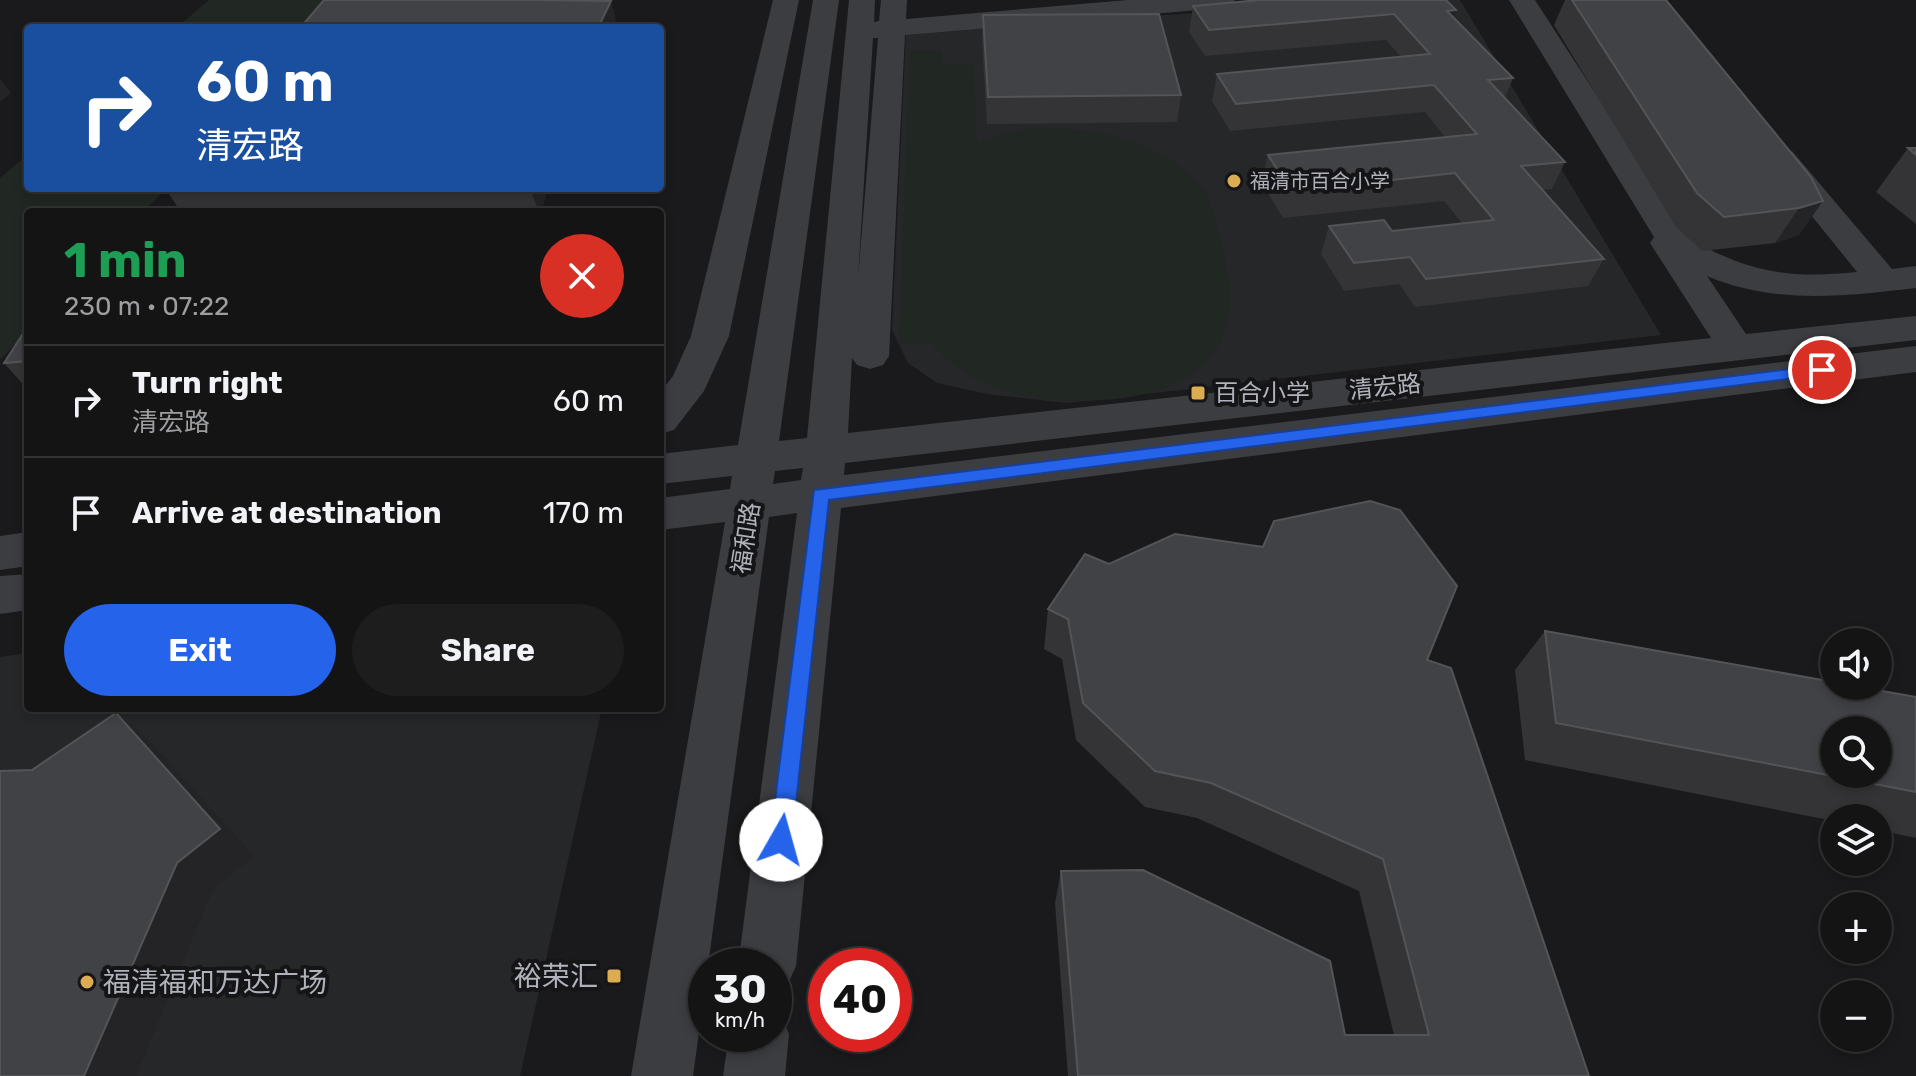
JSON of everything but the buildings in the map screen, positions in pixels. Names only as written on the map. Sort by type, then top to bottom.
[{"type":"street","points":[[664,415],[690,382],[710,336],[786,0]]},
{"type":"street","name":"福和路","points":[[662,1076],[826,0]]},
{"type":"street","points":[[877,15],[1222,0]]},
{"type":"street","points":[[1527,2],[1676,245],[1702,263],[1769,285],[1811,289],[1900,279]]},
{"type":"street","points":[[1527,2],[1736,348]]},
{"type":"street","points":[[870,356],[877,15]]},
{"type":"street","points":[[769,948],[877,15]]},
{"type":"street","points":[[1761,134],[1900,279]]},
{"type":"street","name":"清宏路","points":[[755,480],[826,450],[1916,328]]},
{"type":"street","name":"清宏路","points":[[755,480],[820,494],[1916,359]]},
{"type":"street","points":[[664,469],[755,480]]},
{"type":"street","points":[[664,513],[755,480]]},
{"type":"street","points":[[0,528],[24,525]]},
{"type":"street","points":[[0,553],[24,550]]},
{"type":"street","points":[[0,595],[24,592]]},
{"type":"street","points":[[754,1076],[757,1052]]},
{"type":"shaded area","points":[[209,0],[349,0],[326,24],[181,24]]},
{"type":"shaded area","name":"福清市百合小学","points":[[1411,0],[1460,0],[1661,335],[1067,403],[987,394],[937,383],[908,363],[892,330],[906,31]]},
{"type":"shaded area","points":[[910,50],[942,50],[942,65],[973,65],[977,143],[1017,130],[1067,129],[1117,137],[1164,156],[1202,188],[1218,231],[1230,294],[1226,325],[1216,350],[1198,370],[1175,384],[1147,393],[1115,399],[1058,400],[1018,395],[981,381],[932,344],[899,344]]},
{"type":"shaded area","points":[[24,157],[24,192],[163,192],[147,208],[24,208],[24,335],[0,360],[0,178]]},
{"type":"shaded area","points":[[24,654],[24,712],[601,712],[520,1076],[0,1076],[0,657]]},
{"type":"place","name":"福清市百合小学","points":[[1234,181]]},
{"type":"place","name":"百合小学","points":[[1198,393]]},
{"type":"place","name":"裕荣汇","points":[[614,976]]},
{"type":"place","name":"福清福和万达广场","points":[[87,982]]},
{"type":"route","points":[[781,840],[820,494],[1822,370]]}]
